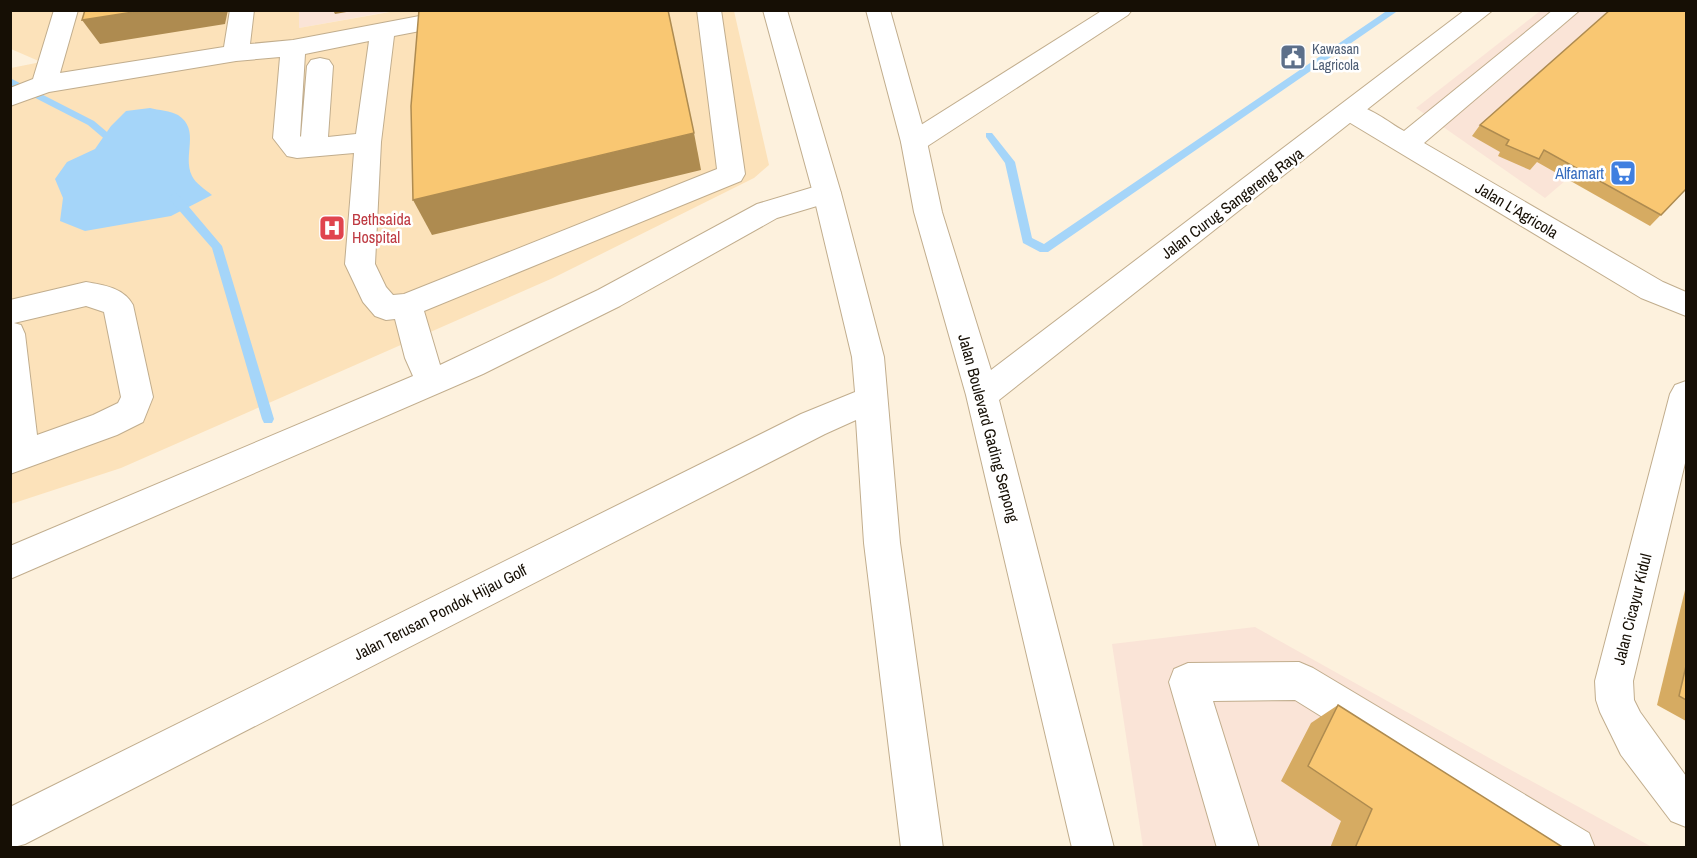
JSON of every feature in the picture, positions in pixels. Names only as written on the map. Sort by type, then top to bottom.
[{"type":"main road","points":[[44,84],[66,10]]},
{"type":"main road","points":[[236,53],[242,10]]},
{"type":"main road","points":[[10,98],[44,84],[236,53],[292,48],[493,10]]},
{"type":"main road","points":[[382,32],[368,142],[360,264],[374,294],[386,308],[406,305],[731,174],[709,10]]},
{"type":"main road","points":[[775,10],[842,247],[868,357],[882,543],[922,848]]},
{"type":"main road","name":"Jalan Boulevard Gading Serpong","points":[[878,10],[914,142],[928,212],[982,395],[1092,848]]},
{"type":"main road","points":[[914,142],[1120,10]]},
{"type":"main road","name":"Jalan Curug Sangereng Raya","points":[[982,395],[1481,10]]},
{"type":"main road","points":[[1406,144],[1568,10]]},
{"type":"main road","points":[[337,122],[346,39]]},
{"type":"main road","points":[[292,48],[286,138],[297,149],[368,142]]},
{"type":"main road","points":[[314,148],[320,66]]},
{"type":"main road","name":"Jalan L'Agricola","points":[[1351,112],[1652,290],[1686,304]]},
{"type":"main road","points":[[10,563],[472,364],[609,298],[767,211],[827,193]]},
{"type":"main road","points":[[10,312],[86,294],[104,297],[118,305],[137,397],[131,412],[105,425],[17,458],[10,334]]},
{"type":"main road","points":[[406,305],[421,358],[431,382]]},
{"type":"main road","name":"Jalan Cicayur Kidul","points":[[1686,394],[1614,681],[1615,700],[1626,725],[1668,786],[1686,806]]},
{"type":"main road","name":"Jalan Terusan Pondok Hijau Golf","points":[[10,829],[813,424],[872,399]]},
{"type":"main road","points":[[1238,848],[1188,682],[1299,681],[1574,848]]},
{"type":"shaded area","name":"Bethsaida Hospital","points":[[401,10],[734,11],[769,165],[754,178],[553,278],[121,468],[11,504],[11,68],[41,62],[11,49],[11,11],[299,11],[299,28]]},
{"type":"shaded area","points":[[299,11],[393,11],[299,28]]},
{"type":"shaded area","points":[[1540,11],[1686,11],[1686,78],[1545,198],[1416,108]]},
{"type":"shaded area","points":[[1255,627],[1652,847],[1143,847],[1112,644]]},
{"type":"water","points":[[150,108],[178,115],[185,121],[190,135],[189,168],[193,179],[212,195],[171,216],[85,231],[60,221],[63,198],[55,179],[67,162],[95,149],[111,126],[126,111]]},
{"type":"building","points":[[85,10],[146,10],[82,20]]},
{"type":"building","points":[[419,10],[668,10],[694,133],[413,200],[411,106]]},
{"type":"building","points":[[1610,10],[1686,10],[1686,189],[1661,215],[1544,150],[1539,159],[1506,145],[1509,140],[1480,125]]},
{"type":"building","points":[[1686,666],[1686,700],[1679,696]]},
{"type":"building","points":[[1338,705],[1564,848],[1355,848],[1372,809],[1308,766]]},
{"type":"waterway","points":[[989,135],[1010,162],[1027,240],[1044,249],[1395,10]]},
{"type":"waterway","points":[[10,81],[91,123],[117,145]]},
{"type":"waterway","points":[[174,197],[217,246],[268,419]]},
{"type":"place","name":"Kawasan Lagricola","points":[[1293,57]]},
{"type":"place","name":"Alfamart","points":[[1623,173]]},
{"type":"place","name":"Bethsaida Hospital","points":[[332,228]]}]
